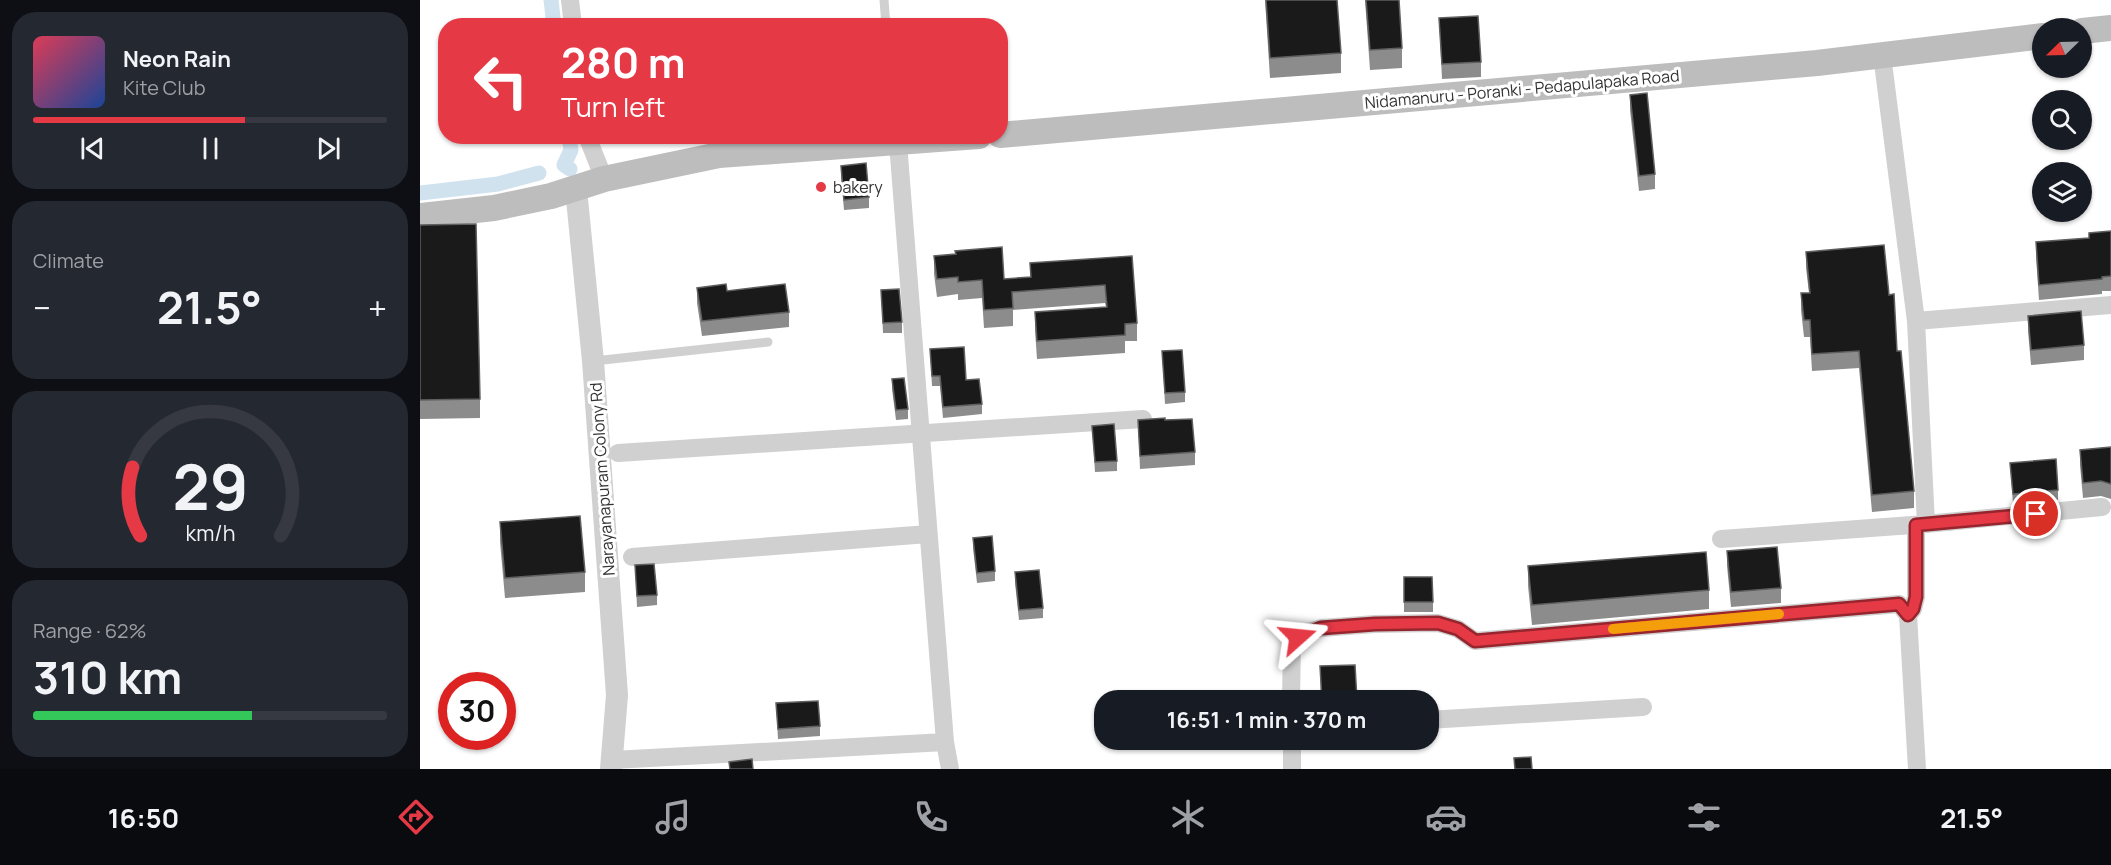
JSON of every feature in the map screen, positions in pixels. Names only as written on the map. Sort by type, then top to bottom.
[{"type":"main road","points":[[2092,30],[2111,28]]},
{"type":"main road","name":"Nidamanuru - Poranki - Pedapulapaka Road","points":[[1008,134],[1817,63],[2032,37]]},
{"type":"main road","points":[[420,216],[494,208],[576,189],[604,179],[719,155],[850,144]]},
{"type":"street","points":[[570,0],[572,18]]},
{"type":"street","points":[[1882,55],[1916,321],[1921,524],[1916,597],[1913,609],[1908,615]]},
{"type":"street","points":[[590,144],[604,179]]},
{"type":"street","points":[[898,144],[945,742],[950,769]]},
{"type":"street","name":"Narayanapuram Colony Rd","points":[[576,189],[593,361],[617,695],[612,765]]},
{"type":"street","points":[[1916,321],[2111,305]]},
{"type":"street","points":[[618,453],[1143,418]]},
{"type":"street","points":[[1721,539],[2102,507]]},
{"type":"street","points":[[632,557],[928,534]]},
{"type":"street","points":[[1291,690],[1292,642],[1305,633],[1321,628],[1438,623],[1458,629],[1475,641],[1899,604],[1908,615],[1917,769]]},
{"type":"street","points":[[1439,719],[1643,707]]},
{"type":"street","points":[[612,765],[945,742]]},
{"type":"street","points":[[1292,750],[1292,769]]},
{"type":"lane","points":[[884,0],[885,18]]},
{"type":"lane","points":[[593,361],[768,342]]},
{"type":"building","points":[[1266,0],[1337,0],[1341,53],[1270,58]]},
{"type":"building","points":[[1366,0],[1399,0],[1402,48],[1370,50]]},
{"type":"building","points":[[1478,16],[1481,62],[1442,64],[1439,18]]},
{"type":"building","points":[[1647,93],[1655,174],[1639,176],[1630,95]]},
{"type":"building","points":[[866,163],[869,197],[844,200],[841,166]]},
{"type":"building","points":[[476,224],[480,399],[420,400],[420,225]]},
{"type":"building","points":[[2111,231],[2111,276],[2102,277],[2102,279],[2039,285],[2036,242],[2089,238],[2089,233]]},
{"type":"building","points":[[1884,245],[1889,295],[1894,294],[1897,351],[1901,351],[1914,491],[1872,495],[1859,351],[1812,354],[1810,320],[1804,320],[1801,293],[1810,293],[1806,252]]},
{"type":"building","points":[[1002,247],[1004,279],[1031,277],[1030,263],[1132,256],[1137,323],[1125,324],[1125,335],[1037,341],[1035,312],[1107,307],[1105,285],[1012,292],[1013,308],[984,310],[982,280],[958,282],[958,277],[937,279],[934,256],[956,254],[955,251]]},
{"type":"building","points":[[726,284],[727,291],[785,284],[789,312],[702,321],[697,288]]},
{"type":"building","points":[[899,289],[902,322],[883,323],[881,290]]},
{"type":"building","points":[[2081,311],[2084,345],[2031,350],[2028,316]]},
{"type":"building","points":[[964,347],[966,380],[979,379],[982,404],[943,407],[940,376],[932,376],[930,349]]},
{"type":"building","points":[[1182,350],[1185,392],[1165,393],[1162,351]]},
{"type":"building","points":[[904,378],[908,409],[896,410],[892,379]]},
{"type":"building","points":[[1165,418],[1165,420],[1192,419],[1195,452],[1140,456],[1138,420]]},
{"type":"building","points":[[1114,424],[1117,461],[1095,462],[1092,426]]},
{"type":"building","points":[[2111,447],[2111,484],[2101,481],[2083,483],[2080,450]]},
{"type":"building","points":[[2056,459],[2058,490],[2013,494],[2010,463]]},
{"type":"building","points":[[580,516],[585,572],[505,578],[500,522]]},
{"type":"building","points":[[992,536],[995,571],[977,573],[973,538]]},
{"type":"building","points":[[1777,547],[1781,588],[1731,592],[1727,551]]},
{"type":"building","points":[[1706,552],[1709,590],[1532,605],[1528,566]]},
{"type":"building","points":[[654,564],[657,595],[637,596],[635,565]]},
{"type":"building","points":[[1039,570],[1043,608],[1019,610],[1015,572]]},
{"type":"building","points":[[1404,577],[1432,577],[1433,602],[1404,602]]},
{"type":"building","points":[[1355,665],[1356,690],[1321,690],[1320,666]]},
{"type":"building","points":[[818,701],[820,726],[778,729],[776,703]]},
{"type":"building","points":[[1531,757],[1532,769],[1515,769],[1514,758]]},
{"type":"building","points":[[752,759],[753,769],[730,769],[729,762]]},
{"type":"waterway","points":[[551,0],[553,18]]},
{"type":"waterway","points":[[570,144],[571,150],[564,165],[570,169]]},
{"type":"waterway","points":[[420,193],[498,184],[539,173]]},
{"type":"slow traffic","points":[[1613,629],[1779,614]]},
{"type":"place","name":"bakery","points":[[821,187]]},
{"type":"route","points":[[1298,637],[1321,628],[1438,623],[1458,629],[1475,641],[1899,604],[1908,615],[1913,609],[1916,597],[1916,525],[2036,514]]}]
